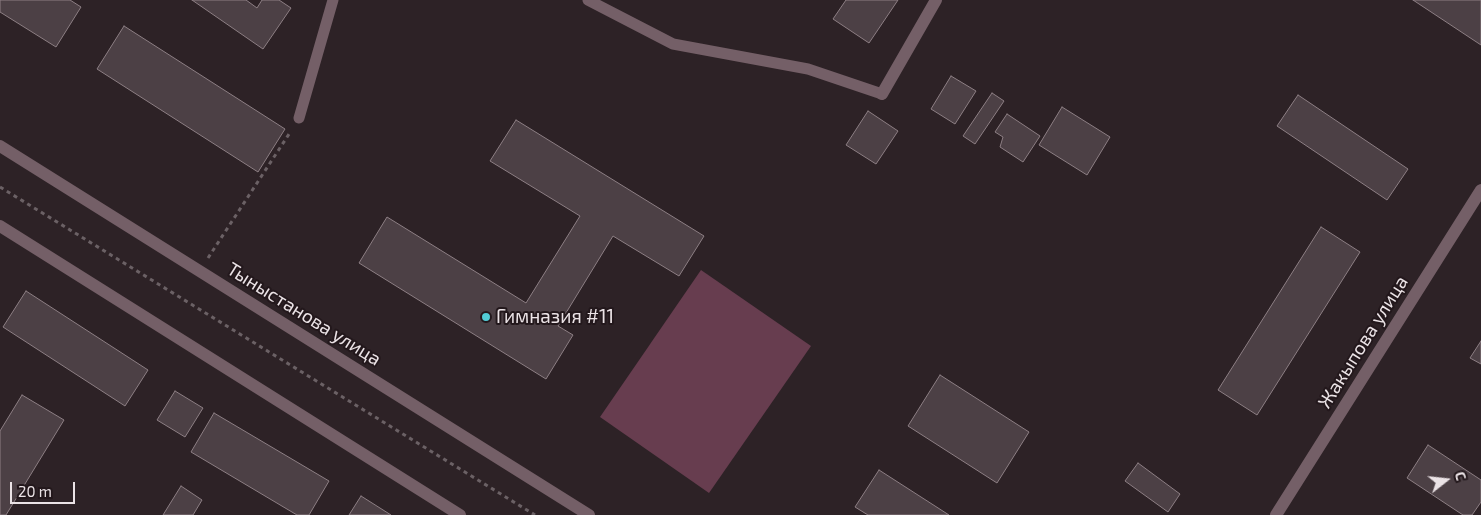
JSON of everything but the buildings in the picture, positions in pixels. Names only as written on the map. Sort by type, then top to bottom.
[{"type":"street","points":[[882,94],[936,0]]},
{"type":"street","name":"Тыныстанова улица","points":[[0,146],[589,515]]},
{"type":"street","name":"Жакыпова улица","points":[[1276,515],[1481,190]]},
{"type":"street","points":[[0,226],[460,515]]},
{"type":"lane","points":[[299,118],[334,0]]},
{"type":"lane","points":[[588,0],[673,44],[808,69],[882,94]]},
{"type":"path","points":[[200,271],[299,118]]},
{"type":"path","points":[[0,187],[535,515]]},
{"type":"shaded area","points":[[701,270],[811,346],[709,493],[600,417]]},
{"type":"place","name":"Гимназия #11","points":[[486,317]]}]
